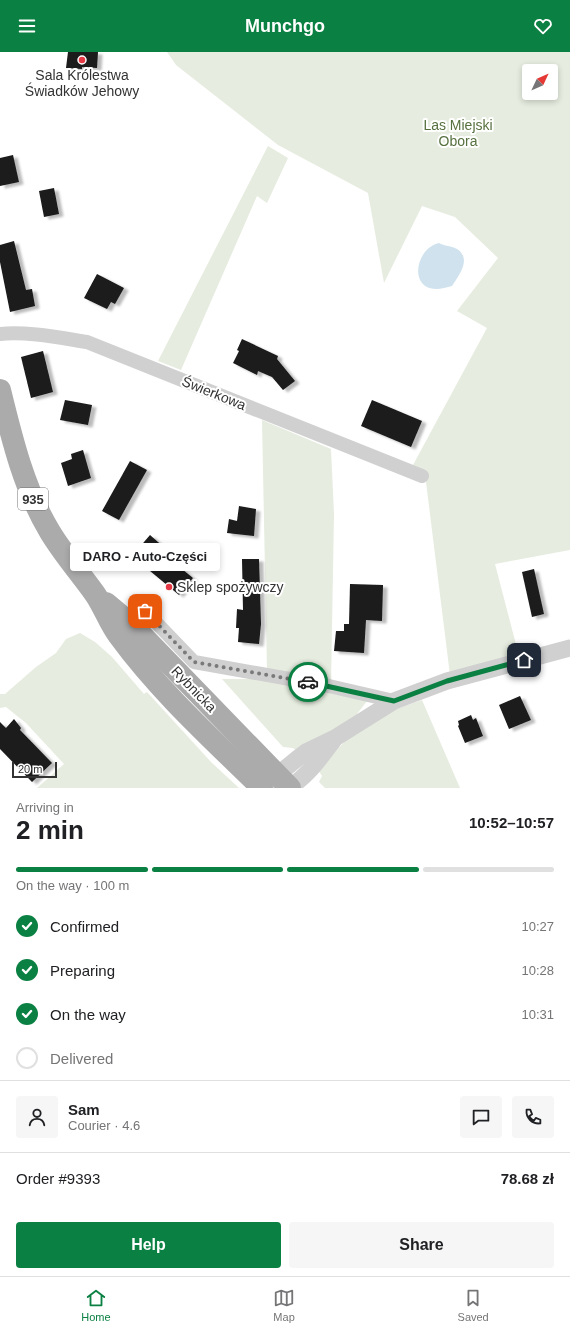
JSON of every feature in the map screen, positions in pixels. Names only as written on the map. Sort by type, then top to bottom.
[{"type":"main road","name":"Rybnicka","points":[[0,390],[19,462],[36,505],[49,531],[65,556],[124,629],[152,678],[202,729],[280,786]]},
{"type":"street","name":"Świerkowa","points":[[0,334],[9,333],[87,342],[422,476]]},
{"type":"street","points":[[124,629],[145,611],[194,662],[329,686],[394,701]]},
{"type":"street","points":[[280,786],[298,782],[315,764],[335,738],[394,701],[447,681],[570,648]]},
{"type":"green space","name":"Las Miejski Obora","points":[[167,52],[570,52],[570,550],[495,564],[519,656],[450,675],[425,474],[413,465],[487,328],[457,311],[498,258],[455,217],[422,206],[384,283],[368,193],[278,145],[176,65]]},
{"type":"green space","points":[[268,146],[288,158],[267,203],[257,196],[181,370],[158,361]]},
{"type":"green space","points":[[262,420],[331,449],[334,514],[331,684],[267,671]]},
{"type":"green space","points":[[80,633],[95,642],[112,657],[144,694],[147,692],[211,762],[239,788],[37,788],[64,764],[26,723],[6,707],[0,708],[0,694],[5,694],[36,667],[56,653],[66,639]]},
{"type":"green space","points":[[222,679],[264,679],[367,701],[354,718],[298,752],[293,748],[283,747]]},
{"type":"green space","points":[[422,700],[460,788],[325,788],[319,782],[322,776],[318,770],[348,738],[396,709]]},
{"type":"water","points":[[439,243],[457,249],[464,257],[464,262],[461,272],[452,286],[436,289],[427,287],[421,282],[418,268],[425,252],[431,246]]},
{"type":"building","name":"Sala Królestwa Świadków Jehowy","points":[[68,52],[98,52],[97,68],[66,68]]},
{"type":"building","points":[[13,155],[19,182],[0,186],[0,158]]},
{"type":"building","points":[[54,188],[59,214],[44,217],[39,191]]},
{"type":"building","points":[[14,241],[26,290],[32,289],[35,306],[10,312],[0,262],[0,245]]},
{"type":"building","points":[[97,274],[124,288],[115,304],[111,302],[107,309],[84,298]]},
{"type":"building","points":[[242,339],[278,356],[277,359],[295,381],[283,390],[272,377],[258,371],[257,375],[233,363],[239,351],[237,350]]},
{"type":"building","points":[[43,351],[53,392],[31,398],[21,357]]},
{"type":"building","points":[[65,400],[92,405],[88,425],[60,420]]},
{"type":"building","points":[[372,400],[422,421],[411,447],[361,426]]},
{"type":"building","points":[[83,450],[91,478],[68,486],[61,463],[72,459],[71,454]]},
{"type":"building","points":[[130,461],[147,470],[119,520],[102,511]]},
{"type":"building","points":[[239,506],[256,509],[254,536],[227,533],[229,519],[237,521]]},
{"type":"building","points":[[150,535],[175,557],[172,561],[193,578],[179,595],[132,556]]},
{"type":"building","points":[[242,559],[259,559],[261,624],[259,644],[238,642],[239,628],[236,628],[237,609],[243,610]]},
{"type":"building","points":[[534,569],[544,614],[532,617],[522,572]]},
{"type":"building","points":[[350,584],[383,585],[382,621],[366,620],[364,653],[334,651],[336,631],[344,631],[344,624],[349,624]]},
{"type":"building","points":[[520,696],[531,720],[509,729],[499,705]]},
{"type":"building","points":[[471,715],[473,720],[476,718],[483,736],[465,743],[458,726],[458,721]]},
{"type":"building","points":[[14,719],[21,728],[20,730],[52,763],[32,782],[0,749],[0,722],[6,728]]},
{"type":"way so far","points":[[145,611],[194,662],[308,682]]},
{"type":"place","name":"Sala Królestwa Świadków Jehowy","points":[[82,60]]},
{"type":"place","name":"Sklep spożywczy","points":[[169,587]]},
{"type":"place","name":"DARO - Auto-Części","points":[[145,611]]},
{"type":"route","points":[[308,682],[394,701],[447,681],[524,660]]}]
